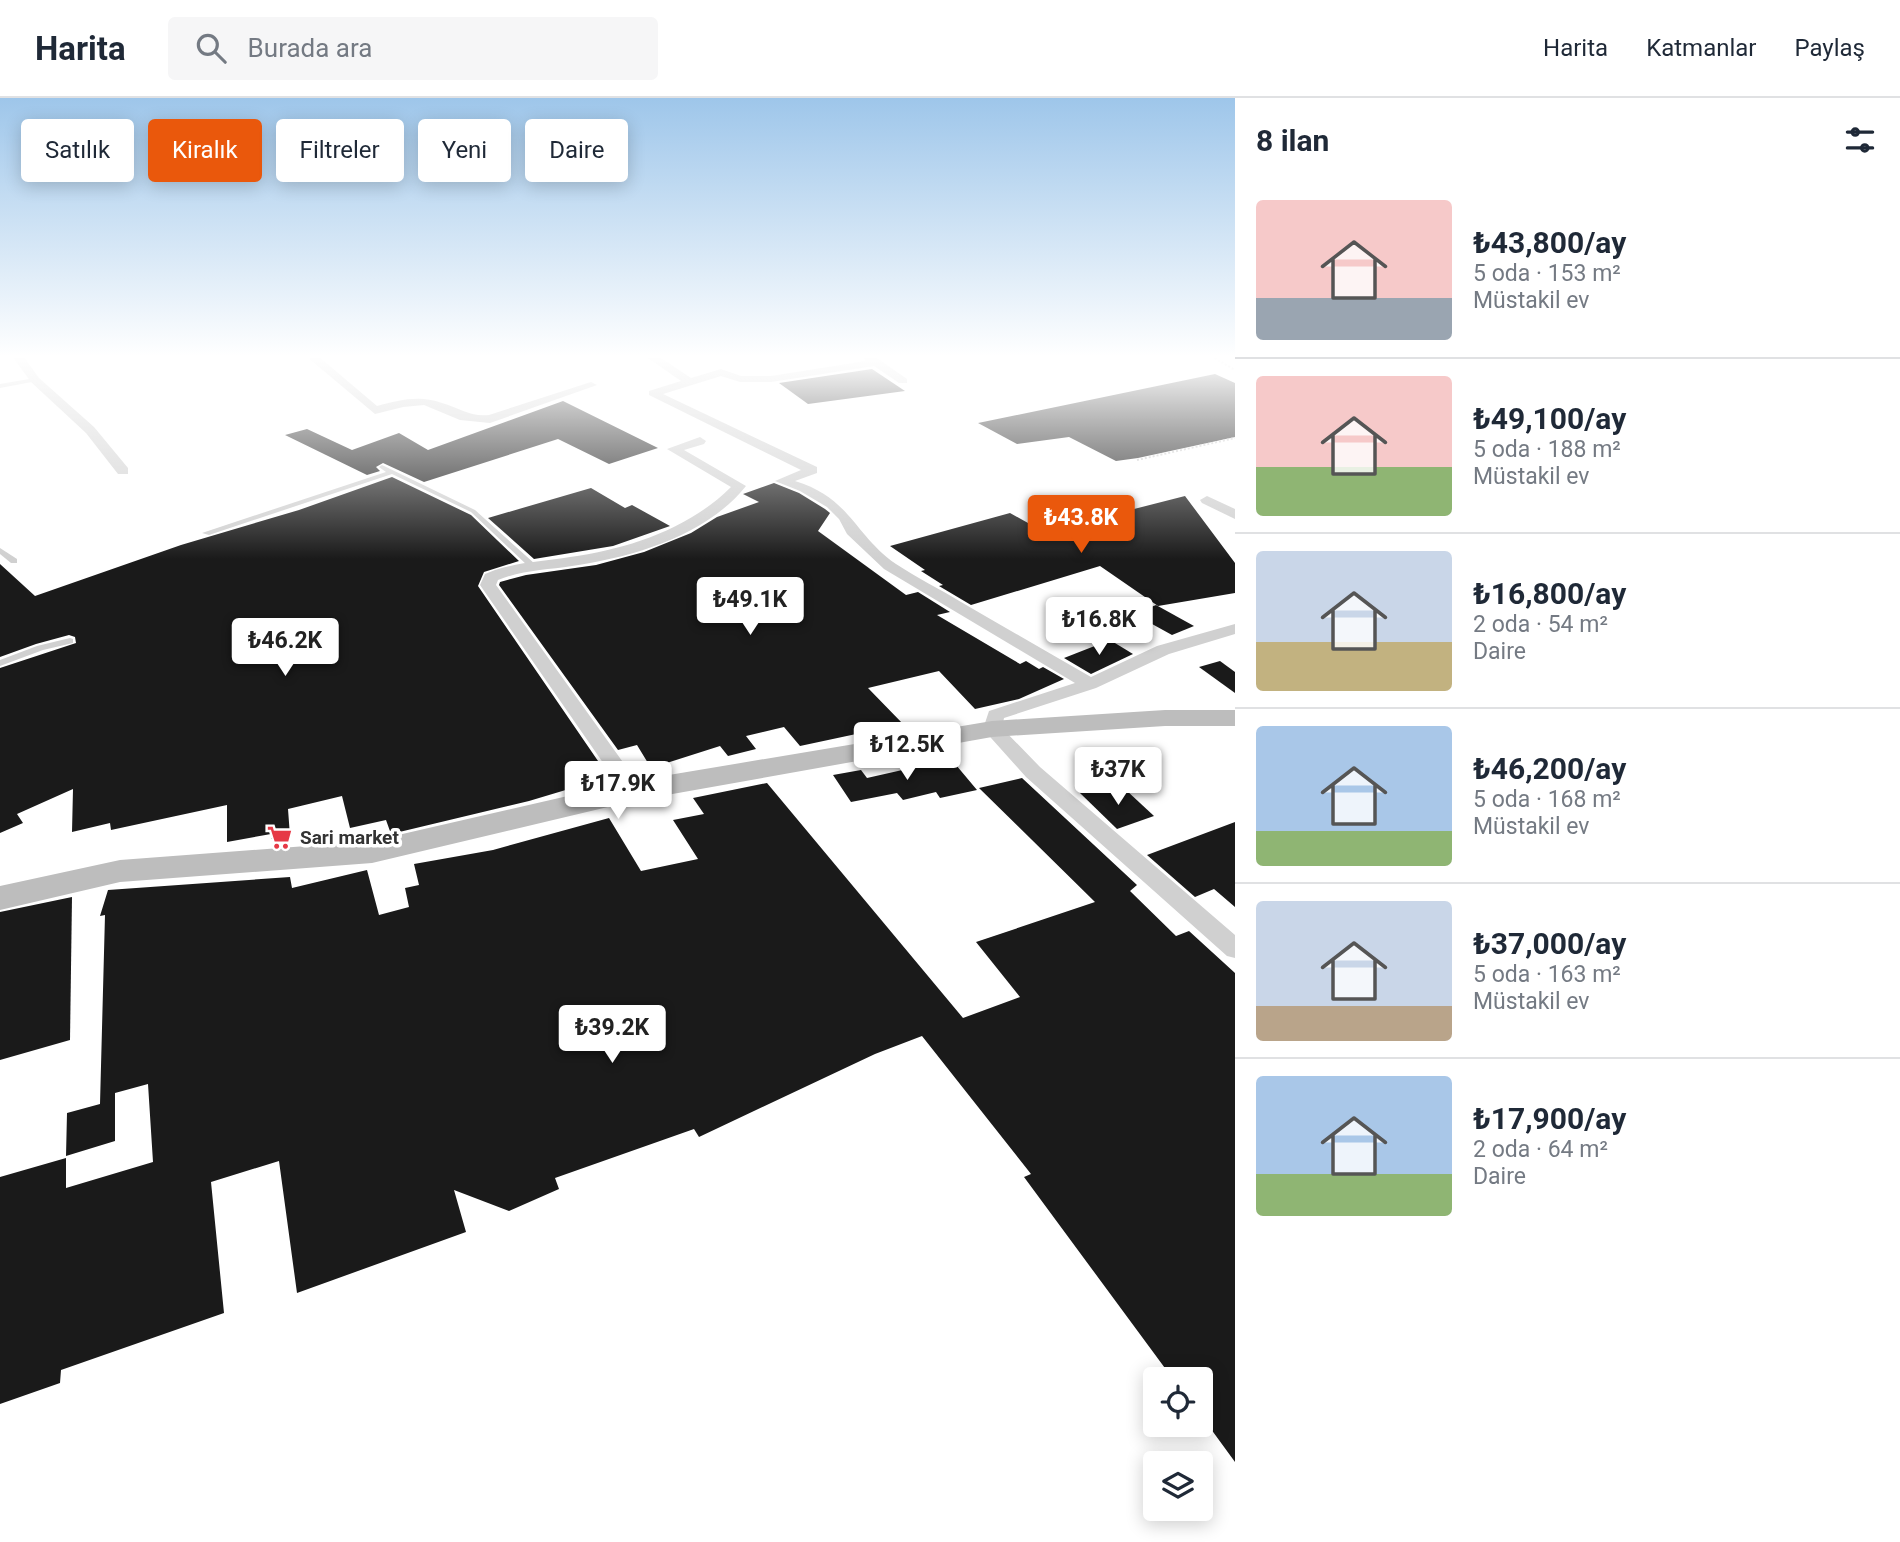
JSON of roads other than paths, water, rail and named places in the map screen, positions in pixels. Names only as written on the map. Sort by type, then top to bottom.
[{"type":"street","points":[[83,423],[123,471]]},
{"type":"street","points":[[716,423],[812,470],[782,481],[804,488],[832,504],[845,517],[852,531],[888,566],[1090,684]]},
{"type":"street","points":[[633,792],[488,585],[491,577],[531,564],[570,562],[635,546],[683,528],[726,502],[739,486],[673,449],[700,441]]},
{"type":"street","points":[[1207,500],[1235,515]]},
{"type":"street","points":[[992,729],[996,715],[1011,708],[1090,684],[1163,650],[1235,629]]},
{"type":"street","points":[[0,898],[120,871],[372,852],[633,792],[992,729],[1165,718],[1235,718]]},
{"type":"street","points":[[992,729],[1034,772],[1235,949]]},
{"type":"lane","points":[[382,467],[474,510],[531,564]]},
{"type":"lane","points":[[206,533],[392,472]]},
{"type":"lane","points":[[0,550],[14,561]]},
{"type":"lane","points":[[0,663],[40,648],[69,641]]},
{"type":"place","name":"Sari market","points":[[280,837]]}]
